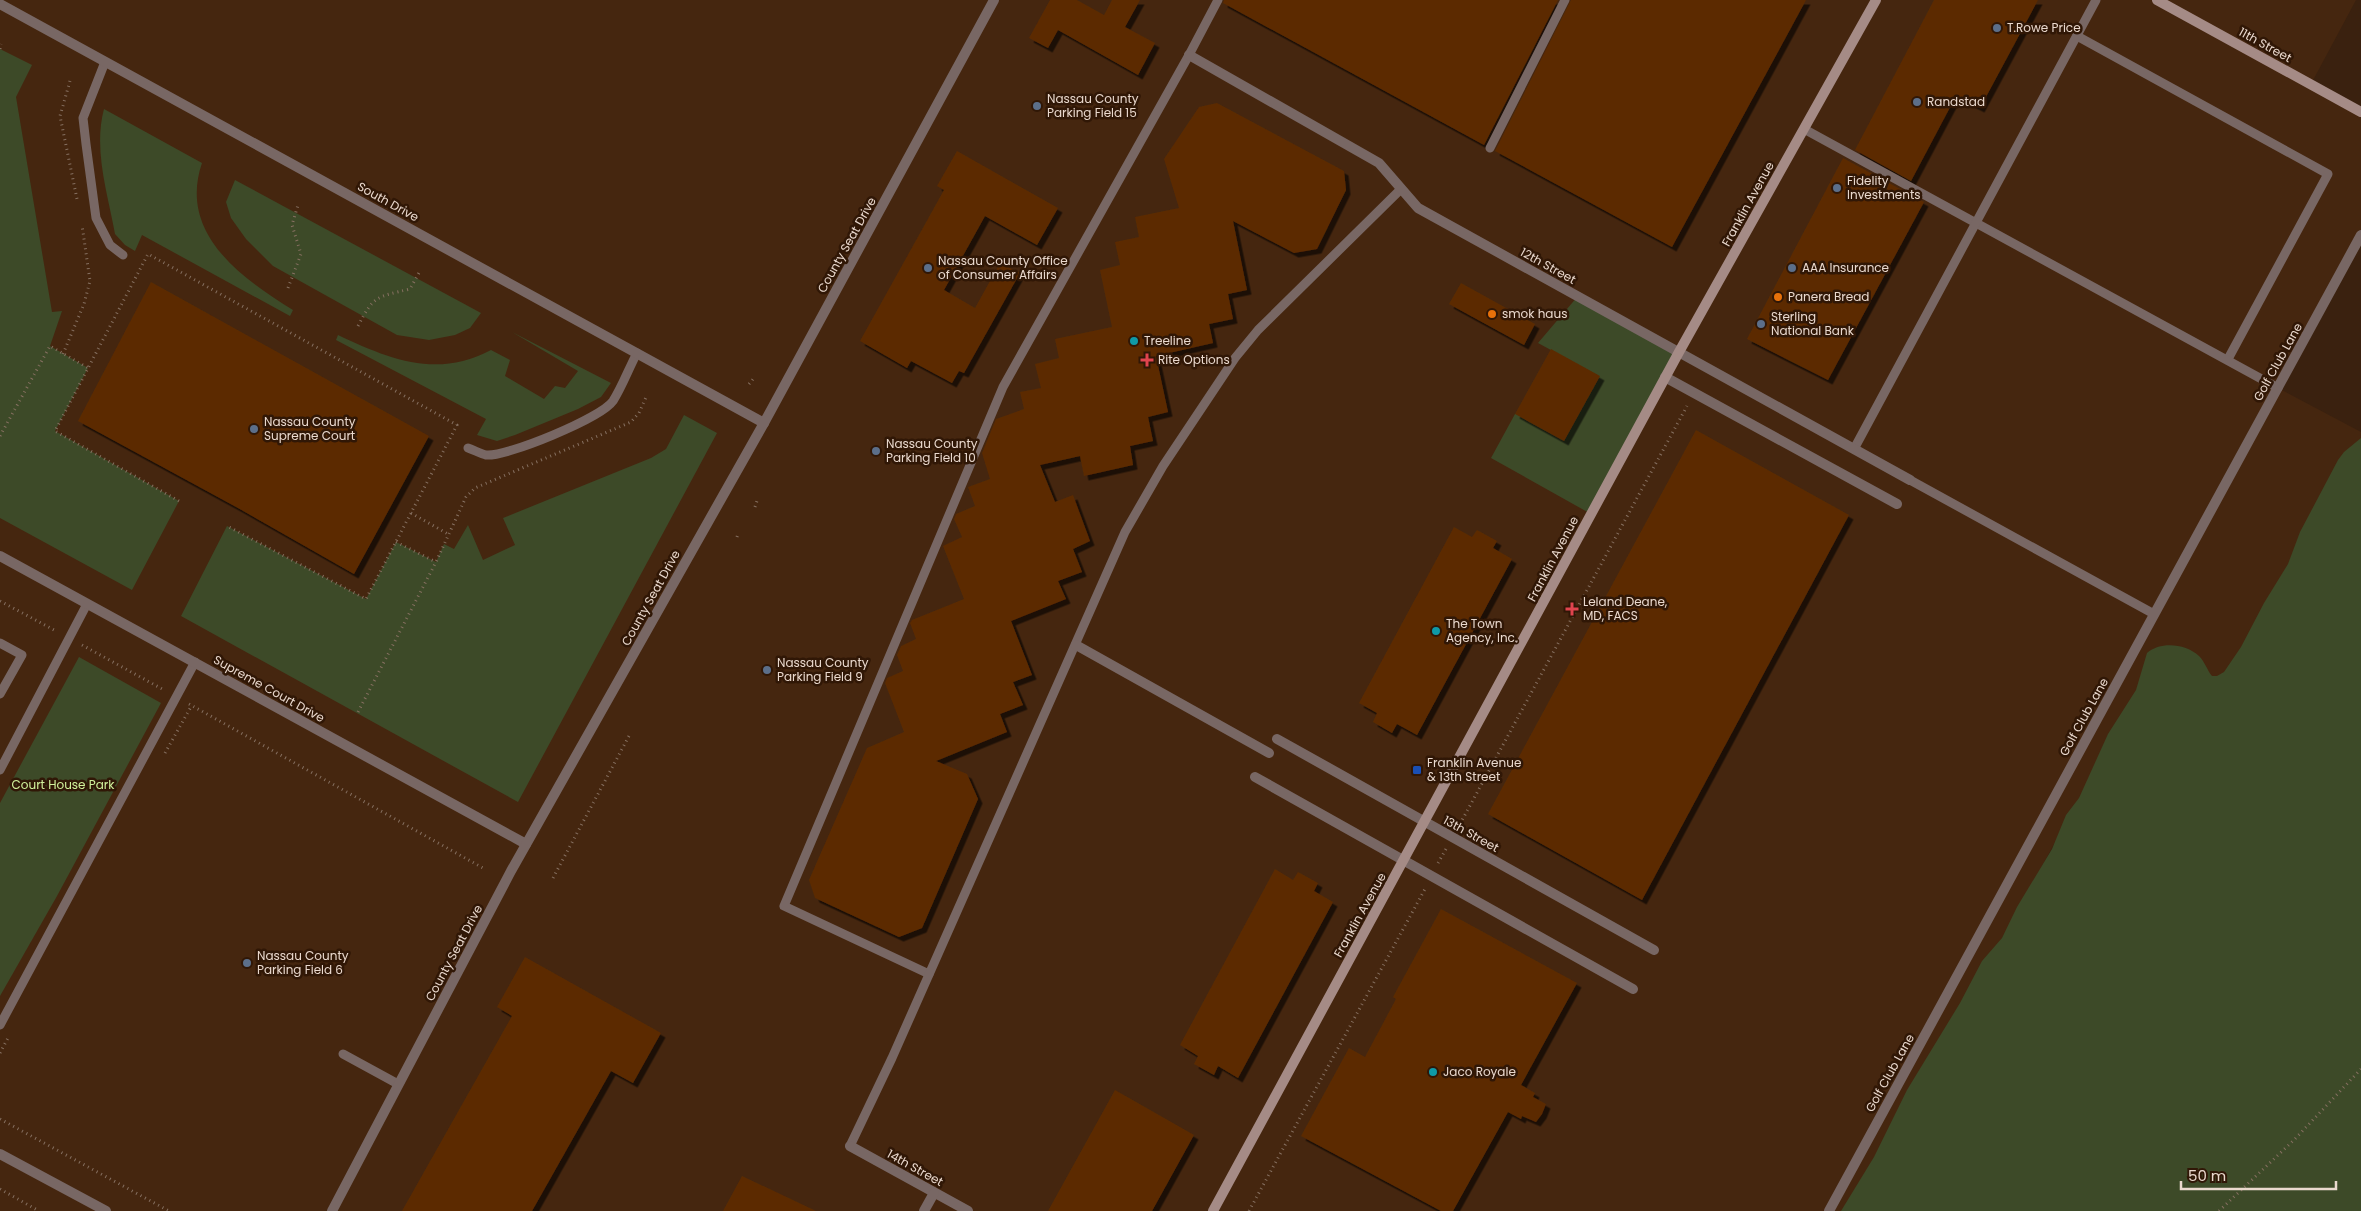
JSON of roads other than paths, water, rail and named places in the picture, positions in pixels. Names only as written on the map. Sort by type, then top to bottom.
[{"type":"main road","name":"Franklin Avenue","points":[[1213,1211],[1679,352],[1876,0]]},
{"type":"main road","name":"11th Street","points":[[2157,0],[2361,112]]},
{"type":"street","name":"County Seat Drive","points":[[332,1211],[526,844],[764,422],[994,0]]},
{"type":"street","name":"South Drive","points":[[0,4],[764,422]]},
{"type":"street","name":"12th Street","points":[[1189,55],[1379,163],[1418,208],[1910,480]]},
{"type":"street","name":"Golf Club Lane","points":[[1829,1211],[2361,235]]},
{"type":"street","points":[[1666,377],[1897,504]]},
{"type":"street","name":"Supreme Court Drive","points":[[0,556],[526,844]]},
{"type":"street","points":[[1076,645],[1269,753]]},
{"type":"street","name":"13th Street","points":[[1277,739],[1654,950]]},
{"type":"street","points":[[1256,777],[1404,862],[1633,989]]},
{"type":"street","name":"14th Street","points":[[850,1146],[968,1211]]},
{"type":"street","points":[[0,1154],[106,1211]]},
{"type":"street","points":[[924,1211],[934,1193]]},
{"type":"lane","points":[[929,974],[784,906],[1004,387],[1218,0]]},
{"type":"lane","points":[[1490,148],[1565,0]]},
{"type":"lane","points":[[1854,449],[2096,0]]},
{"type":"lane","points":[[2077,36],[2328,174],[2228,359]]},
{"type":"lane","points":[[105,62],[83,118],[96,218],[110,246],[123,255]]},
{"type":"lane","points":[[1804,129],[2278,388]]},
{"type":"lane","points":[[850,1146],[929,974],[1125,532],[1163,466],[1235,358],[1258,330],[1401,189]]},
{"type":"lane","points":[[468,448],[486,455],[501,454],[521,448],[576,425],[612,403],[637,353]]},
{"type":"lane","points":[[1910,480],[2154,614]]},
{"type":"lane","points":[[0,770],[88,604]]},
{"type":"lane","points":[[0,643],[22,655],[0,694]]},
{"type":"lane","points":[[0,1024],[195,662]]},
{"type":"lane","points":[[343,1054],[398,1084]]},
{"type":"place","name":"T.Rowe Price","points":[[1997,28]]},
{"type":"place","name":"Randstad","points":[[1917,102]]},
{"type":"place","name":"Nassau County Parking Field 15","points":[[1037,106]]},
{"type":"place","name":"Fidelity Investments","points":[[1837,188]]},
{"type":"place","name":"Nassau County Office of Consumer Affairs","points":[[928,268]]},
{"type":"place","name":"AAA Insurance","points":[[1792,268]]},
{"type":"place","name":"Panera Bread","points":[[1778,297]]},
{"type":"place","name":"smok haus","points":[[1492,314]]},
{"type":"place","name":"Sterling National Bank","points":[[1761,324]]},
{"type":"place","name":"Treeline","points":[[1134,341]]},
{"type":"place","name":"Rite Options","points":[[1147,360]]},
{"type":"place","name":"Nassau County Supreme Court","points":[[254,429]]},
{"type":"place","name":"Nassau County Parking Field 10","points":[[876,451]]},
{"type":"place","name":"Leland Deane, MD, FACS","points":[[1572,609]]},
{"type":"place","name":"The Town Agency, Inc.","points":[[1436,631]]},
{"type":"place","name":"Nassau County Parking Field 9","points":[[767,670]]},
{"type":"place","name":"Franklin Avenue & 13th Street","points":[[1417,770]]},
{"type":"place","name":"Nassau County Parking Field 6","points":[[247,963]]},
{"type":"place","name":"Jaco Royale","points":[[1433,1072]]},
{"type":"park label","name":"Court House Park","points":[[63,785]]}]
